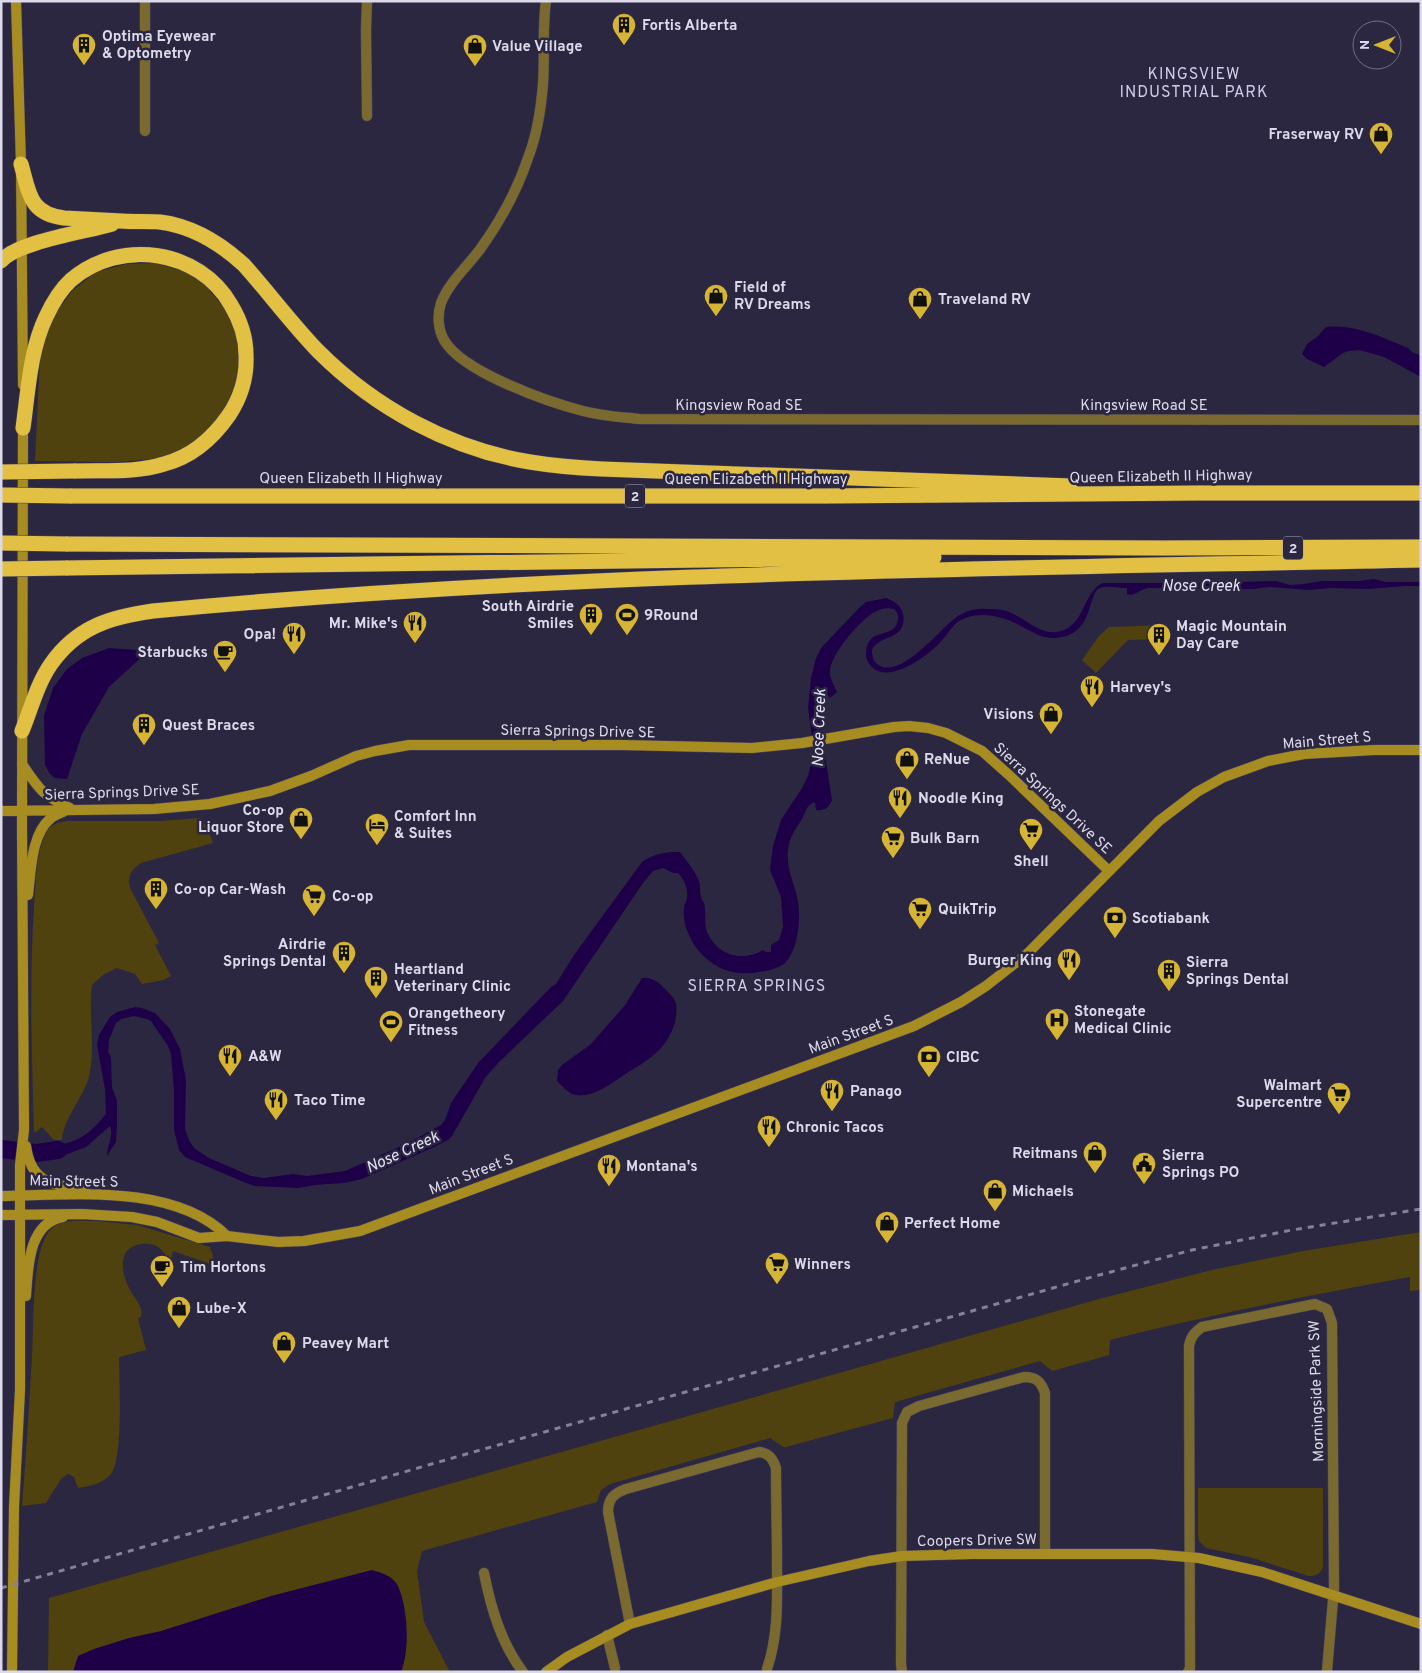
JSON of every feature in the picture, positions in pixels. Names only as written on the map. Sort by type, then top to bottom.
[{"type":"highway","points":[[21,164],[31,199],[41,211],[56,217],[160,222],[182,227],[211,240],[231,253],[244,265],[319,351],[385,405],[453,441],[503,455],[529,462],[602,469],[1015,482],[1199,493]]},
{"type":"highway","points":[[1,261],[6,256],[22,248],[123,221]]},
{"type":"highway","points":[[1,472],[146,468],[170,462],[196,450],[221,427],[232,412],[244,381],[246,346],[242,328],[232,306],[215,283],[205,274],[189,264],[171,258],[140,254],[124,255],[96,265],[70,281],[54,302],[40,331],[31,371],[23,428]]},
{"type":"highway","name":"Queen Elizabeth II Highway","points":[[1,495],[845,496],[1421,493]]},
{"type":"highway","name":"2","points":[[1,543],[1421,548]]},
{"type":"highway","points":[[1,569],[984,556],[1165,548]]},
{"type":"highway","points":[[22,732],[42,680],[50,665],[61,652],[99,623],[125,615],[153,611],[409,590],[673,577],[1421,560]]},
{"type":"main road","points":[[16,1],[21,164],[23,428],[22,925],[24,1130],[20,1165],[20,1390]]},
{"type":"main road","name":"Sierra Springs Drive SE","points":[[1,811],[154,809],[210,804],[270,791],[375,750],[409,745],[622,745],[733,749],[802,742],[876,729],[909,726],[946,733],[982,751],[1109,871]]},
{"type":"main road","name":"Main Street S","points":[[1,1215],[82,1214],[144,1219],[199,1238],[227,1236],[278,1242],[304,1241],[360,1231],[914,1026],[961,1002],[1013,966],[1049,934],[1164,816],[1197,792],[1224,778],[1268,761],[1304,754],[1374,750],[1421,750]]},
{"type":"main road","points":[[22,764],[39,790],[71,809]]},
{"type":"main road","points":[[22,925],[38,836],[44,825],[52,818],[71,809]]},
{"type":"main road","points":[[24,1130],[30,1164],[36,1175],[48,1182],[106,1194]]},
{"type":"main road","name":"Main Street S","points":[[1,1196],[106,1194],[145,1199],[188,1212],[217,1227],[227,1236]]},
{"type":"main road","points":[[12,1672],[14,1507],[27,1282],[34,1243],[40,1230],[51,1221],[82,1214]]},
{"type":"main road","name":"Coopers Drive SW","points":[[546,1672],[567,1657],[630,1624],[777,1582],[869,1561],[902,1556],[1142,1554],[1189,1557],[1240,1566],[1421,1624]]},
{"type":"street","points":[[144,131],[145,1]]},
{"type":"street","points":[[366,116],[367,1]]},
{"type":"street","name":"Kingsview Road SE","points":[[546,1],[543,84],[540,108],[529,157],[500,222],[456,280],[442,301],[439,310],[438,320],[444,340],[468,362],[491,376],[532,395],[584,412],[639,419],[1421,420]]},
{"type":"street","name":"Morningside Park SW","points":[[1188,1672],[1190,1668],[1189,1346],[1191,1338],[1194,1332],[1202,1327],[1315,1304],[1327,1309],[1332,1323],[1333,1596],[1327,1671]]},
{"type":"street","points":[[902,1672],[902,1423],[904,1416],[911,1409],[1024,1377],[1032,1377],[1038,1380],[1045,1393],[1046,1554]]},
{"type":"street","points":[[630,1624],[608,1505],[611,1498],[616,1492],[626,1488],[759,1452],[770,1456],[776,1468],[777,1582],[774,1643],[767,1669]]},
{"type":"street","points":[[484,1573],[493,1613],[504,1638],[523,1672]]},
{"type":"street","points":[[607,1635],[615,1668]]},
{"type":"shaded area","points":[[155,263],[187,272],[207,287],[229,314],[238,337],[239,374],[234,396],[218,424],[184,450],[157,459],[114,462],[35,461],[40,357],[49,322],[73,290],[96,272],[127,264]]},
{"type":"shaded area","points":[[1165,625],[1165,633],[1157,633],[1157,639],[1128,640],[1096,673],[1082,660],[1099,636],[1109,627]]},
{"type":"shaded area","points":[[200,818],[208,829],[213,843],[141,863],[132,871],[130,877],[130,888],[159,943],[155,945],[171,976],[163,980],[142,984],[135,974],[117,968],[103,975],[92,985],[92,1054],[86,1085],[69,1116],[62,1140],[54,1140],[42,1127],[34,1132],[31,1020],[32,936],[37,870],[42,842],[46,833],[52,826],[68,821],[160,821]]},
{"type":"shaded area","points":[[72,1221],[97,1221],[137,1225],[210,1247],[216,1266],[173,1251],[171,1259],[168,1259],[157,1246],[151,1244],[136,1245],[129,1249],[124,1257],[123,1272],[129,1289],[141,1309],[141,1317],[138,1318],[146,1350],[119,1357],[119,1437],[114,1467],[110,1475],[100,1483],[78,1488],[74,1477],[68,1474],[61,1479],[46,1503],[22,1506],[36,1272],[39,1255],[44,1241],[54,1226]]},
{"type":"shaded area","points":[[1421,1232],[1421,1290],[1410,1291],[1410,1277],[1259,1306],[1110,1340],[1109,1355],[1052,1371],[1040,1361],[895,1402],[893,1418],[786,1447],[770,1438],[610,1484],[601,1490],[597,1502],[422,1551],[417,1571],[424,1622],[450,1672],[48,1672],[49,1598],[1099,1299],[1212,1270],[1303,1251]]},
{"type":"shaded area","points":[[1198,1488],[1323,1488],[1323,1567],[1321,1571],[1316,1575],[1309,1576],[1249,1557],[1206,1548],[1199,1541],[1198,1536]]},
{"type":"water","points":[[1326,327],[1358,329],[1408,348],[1421,356],[1421,377],[1384,357],[1359,350],[1343,353],[1324,367],[1307,359],[1302,354],[1307,344]]},
{"type":"water","points":[[1374,579],[1386,582],[1421,582],[1421,586],[1309,590],[1269,587],[1253,589],[1147,588],[1131,595],[1127,594],[1127,588],[1103,587],[1096,591],[1084,622],[1078,630],[1069,635],[1056,638],[1047,637],[1038,635],[1006,619],[982,615],[974,616],[959,621],[931,651],[911,665],[890,672],[881,672],[873,668],[866,657],[867,646],[872,638],[891,630],[897,624],[898,616],[894,609],[886,608],[879,610],[864,620],[849,636],[836,654],[830,670],[837,692],[830,698],[828,695],[824,695],[820,722],[832,800],[828,807],[821,810],[816,810],[815,802],[810,805],[790,841],[788,865],[797,895],[799,925],[793,950],[782,965],[764,971],[736,973],[722,969],[709,961],[698,950],[687,930],[684,919],[687,894],[684,881],[678,873],[673,873],[663,868],[653,871],[643,883],[563,1001],[498,1063],[485,1078],[452,1136],[434,1147],[362,1179],[298,1188],[255,1186],[185,1157],[179,1150],[174,1130],[174,1091],[171,1054],[168,1046],[151,1021],[134,1016],[121,1019],[116,1023],[109,1040],[108,1052],[111,1057],[112,1088],[117,1100],[117,1124],[116,1142],[107,1156],[111,1133],[110,1126],[86,1147],[65,1155],[37,1158],[35,1148],[75,1140],[90,1131],[106,1114],[105,1089],[97,1045],[99,1035],[110,1017],[117,1012],[135,1007],[155,1013],[170,1029],[180,1049],[186,1080],[185,1129],[194,1148],[209,1158],[251,1176],[263,1178],[293,1174],[307,1176],[345,1171],[408,1143],[441,1125],[445,1120],[451,1103],[478,1063],[556,984],[574,955],[642,862],[656,855],[680,852],[693,870],[700,883],[700,894],[705,907],[705,922],[708,934],[718,947],[732,955],[739,956],[755,954],[763,950],[771,952],[771,945],[779,940],[783,927],[781,897],[770,870],[773,846],[781,820],[808,776],[814,751],[808,708],[811,678],[816,658],[821,648],[866,602],[886,598],[897,604],[903,614],[901,629],[881,641],[872,650],[873,658],[877,664],[886,668],[897,666],[908,660],[958,616],[972,610],[1004,610],[1047,632],[1061,631],[1075,622],[1095,588],[1102,583],[1276,581],[1290,585],[1322,581]]},
{"type":"water","points":[[109,648],[136,650],[146,653],[109,687],[82,734],[67,779],[55,778],[50,774],[45,765],[44,716],[53,688],[67,669],[82,658]]},
{"type":"water","points":[[642,978],[650,978],[656,981],[675,1000],[677,1011],[669,1037],[652,1056],[601,1090],[582,1095],[570,1093],[557,1081],[558,1070],[591,1044],[625,1005]]},
{"type":"water","points":[[372,1570],[387,1575],[393,1580],[398,1586],[401,1595],[406,1617],[407,1641],[401,1672],[73,1672],[78,1656],[94,1649],[129,1638],[161,1631],[271,1596]]},
{"type":"waterway","name":"Nose Creek","points":[[1,1149],[36,1153],[58,1150]]},
{"type":"railway","points":[[1,1588],[470,1453],[1192,1250],[1292,1230],[1421,1209]]},
{"type":"place","name":"Fortis Alberta","points":[[624,46]]},
{"type":"place","name":"Optima Eyewear & Optometry","points":[[84,66]]},
{"type":"place","name":"Value Village","points":[[475,67]]},
{"type":"place","name":"Fraserway RV","points":[[1381,155]]},
{"type":"place","name":"Field of RV Dreams","points":[[716,317]]},
{"type":"place","name":"Traveland RV","points":[[920,320]]},
{"type":"place","name":"South Airdrie Smiles","points":[[591,636]]},
{"type":"place","name":"9Round","points":[[627,636]]},
{"type":"place","name":"Mr. Mike's","points":[[415,644]]},
{"type":"place","name":"Opa!","points":[[294,655]]},
{"type":"place","name":"Magic Mountain Day Care","points":[[1159,656]]},
{"type":"place","name":"Starbucks","points":[[225,673]]},
{"type":"place","name":"Harvey's","points":[[1092,708]]},
{"type":"place","name":"Visions","points":[[1051,735]]},
{"type":"place","name":"Quest Braces","points":[[144,746]]},
{"type":"place","name":"ReNue","points":[[907,780]]},
{"type":"place","name":"Noodle King","points":[[900,819]]},
{"type":"place","name":"Co-op Liquor Store","points":[[301,840]]},
{"type":"place","name":"Comfort Inn & Suites","points":[[377,846]]},
{"type":"place","name":"Shell","points":[[1031,851]]},
{"type":"place","name":"Bulk Barn","points":[[893,859]]},
{"type":"place","name":"Co-op Car-Wash","points":[[156,910]]},
{"type":"place","name":"Co-op","points":[[314,917]]},
{"type":"place","name":"QuikTrip","points":[[920,930]]},
{"type":"place","name":"Scotiabank","points":[[1115,939]]},
{"type":"place","name":"Airdrie Springs Dental","points":[[344,974]]},
{"type":"place","name":"Burger King","points":[[1069,981]]},
{"type":"place","name":"Sierra Springs Dental","points":[[1169,992]]},
{"type":"place","name":"Heartland Veterinary Clinic","points":[[376,999]]},
{"type":"place","name":"Stonegate Medical Clinic","points":[[1057,1041]]},
{"type":"place","name":"Orangetheory Fitness","points":[[391,1043]]},
{"type":"place","name":"A&W","points":[[230,1077]]},
{"type":"place","name":"CIBC","points":[[929,1078]]},
{"type":"place","name":"Panago","points":[[832,1112]]},
{"type":"place","name":"Walmart Supercentre","points":[[1339,1115]]},
{"type":"place","name":"Taco Time","points":[[276,1121]]},
{"type":"place","name":"Chronic Tacos","points":[[769,1148]]},
{"type":"place","name":"Reitmans","points":[[1095,1174]]},
{"type":"place","name":"Sierra Springs PO","points":[[1144,1185]]},
{"type":"place","name":"Montana's","points":[[609,1187]]},
{"type":"place","name":"Michaels","points":[[995,1212]]},
{"type":"place","name":"Perfect Home","points":[[887,1244]]},
{"type":"place","name":"Winners","points":[[777,1285]]},
{"type":"place","name":"Tim Hortons","points":[[162,1288]]},
{"type":"place","name":"Lube-X","points":[[179,1329]]},
{"type":"place","name":"Peavey Mart","points":[[284,1364]]},
{"type":"district","name":"KINGSVIEW INDUSTRIAL PARK","points":[[1194,82]]},
{"type":"district","name":"SIERRA SPRINGS","points":[[757,985]]}]
